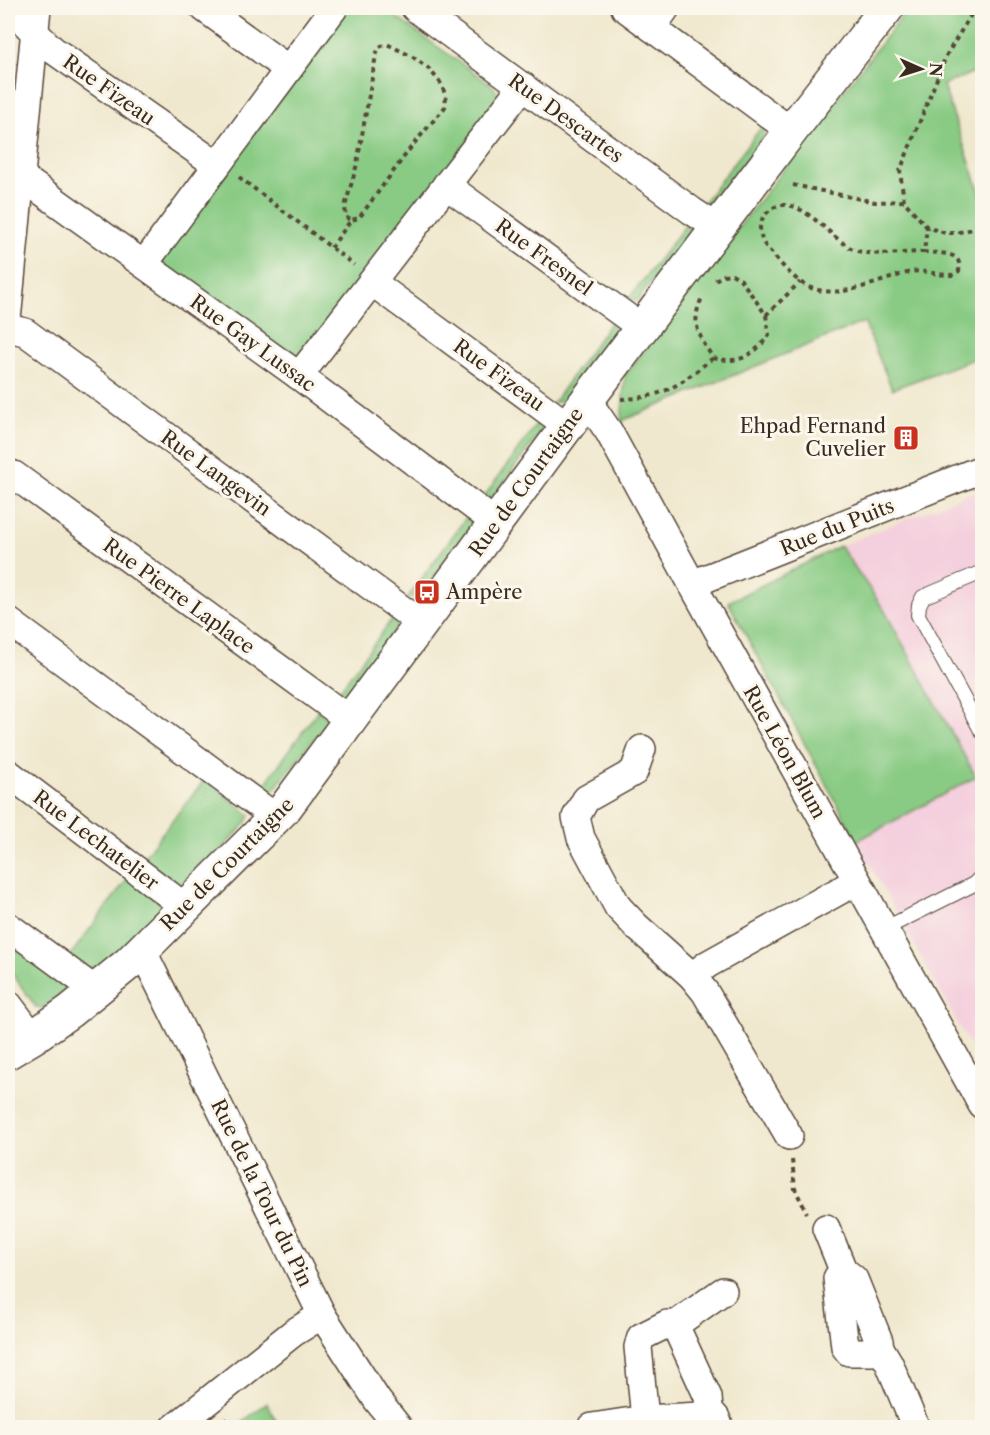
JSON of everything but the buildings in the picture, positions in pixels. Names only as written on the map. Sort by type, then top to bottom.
[{"type":"street","name":"Rue Fizeau","points":[[8,8],[19,16],[36,21],[53,50],[217,165]]},
{"type":"street","points":[[204,8],[288,69]]},
{"type":"street","points":[[144,264],[334,8]]},
{"type":"street","name":"Rue Descartes","points":[[415,8],[718,228]]},
{"type":"street","points":[[625,8],[659,18],[791,131]]},
{"type":"street","name":"Rue de Courtaigne","points":[[20,1045],[70,1011],[140,951],[285,808],[568,426],[603,399],[642,328],[887,8]]},
{"type":"street","points":[[8,310],[18,103],[36,21]]},
{"type":"street","points":[[299,376],[523,86]]},
{"type":"street","name":"Rue Gay Lussac","points":[[14,172],[299,376],[496,523]]},
{"type":"street","name":"Rue Fresnel","points":[[446,185],[642,328]]},
{"type":"street","name":"Rue Fizeau","points":[[372,282],[568,426]]},
{"type":"street","name":"Rue Langevin","points":[[8,328],[25,332],[422,624]]},
{"type":"street","name":"Rue Léon Blum","points":[[603,399],[609,432],[857,881],[966,1072],[982,1105]]},
{"type":"street","name":"Rue du Puits","points":[[692,584],[982,469]]},
{"type":"street","name":"Rue Pierre Laplace","points":[[8,473],[14,475],[350,720]]},
{"type":"street","points":[[8,621],[275,817]]},
{"type":"street","points":[[642,749],[634,772],[586,799],[576,818],[581,838],[618,907],[692,976],[705,992],[789,1136]]},
{"type":"street","name":"Rue Lechatelier","points":[[8,773],[185,907]]},
{"type":"street","points":[[692,976],[708,964],[857,881]]},
{"type":"street","points":[[8,926],[95,990]]},
{"type":"street","name":"Rue de la Tour du Pin","points":[[140,951],[148,962],[322,1316],[377,1400],[399,1428]]},
{"type":"street","points":[[8,1004],[20,1045]]},
{"type":"street","points":[[826,1228],[843,1270],[837,1278],[845,1347],[849,1352],[873,1352],[879,1348],[889,1363],[916,1428]]},
{"type":"street","points":[[645,1419],[638,1347],[641,1337],[667,1324],[675,1325],[723,1291]]},
{"type":"street","points":[[174,1428],[293,1333],[322,1316]]},
{"type":"street","points":[[592,1427],[645,1419],[700,1416],[715,1419],[708,1397],[675,1325]]},
{"type":"lane","points":[[982,572],[923,597],[919,604],[918,615],[982,732]]},
{"type":"lane","points":[[884,929],[974,884],[982,876]]},
{"type":"path","points":[[978,8],[972,13],[946,56],[900,171],[904,201],[927,227],[945,233],[982,227]]},
{"type":"path","points":[[331,248],[351,220],[359,218],[412,146],[445,107],[446,96],[440,82],[428,68],[413,57],[387,44],[379,47],[376,55],[359,154],[346,203],[345,217],[351,220]]},
{"type":"path","points":[[217,165],[226,166],[366,274],[372,282]]},
{"type":"path","points":[[793,185],[875,202],[904,201]]},
{"type":"path","points":[[786,205],[804,211],[855,250],[876,253],[924,252],[958,258],[960,262],[958,271],[952,276],[913,272],[843,291],[819,291],[800,282],[762,243],[761,223],[765,214],[775,206],[786,205]]},
{"type":"path","points":[[924,252],[927,227]]},
{"type":"path","points":[[603,399],[643,399],[666,392],[713,358],[734,362],[745,358],[763,343],[769,335],[766,315],[741,280],[732,274],[712,281]]},
{"type":"path","points":[[766,315],[800,282]]},
{"type":"path","points":[[706,291],[696,320],[697,332],[713,358]]},
{"type":"path","points":[[789,1136],[795,1189],[812,1222],[826,1228]]},
{"type":"shaded area","points":[[982,488],[982,1068],[857,841],[976,776],[840,546]]},
{"type":"green space","points":[[341,8],[383,8],[493,86],[497,93],[496,103],[302,362],[164,272],[160,255]]},
{"type":"green space","points":[[908,8],[982,8],[982,69],[943,85],[982,198],[982,356],[892,389],[864,322],[621,423],[625,375]]},
{"type":"green space","points":[[763,125],[764,136],[712,203],[701,206]]},
{"type":"green space","points":[[688,222],[690,232],[640,297],[636,301],[627,301]]},
{"type":"green space","points":[[613,319],[618,325],[616,331],[565,400],[553,403]]},
{"type":"green space","points":[[541,418],[543,429],[491,499],[481,501]]},
{"type":"green space","points":[[468,515],[471,526],[421,595],[408,597]]},
{"type":"green space","points":[[840,546],[883,608],[976,777],[857,841],[728,602]]},
{"type":"green space","points":[[395,615],[398,626],[346,695],[343,698],[334,698]]},
{"type":"green space","points":[[318,710],[327,719],[326,724],[271,793],[258,794]]},
{"type":"green space","points":[[205,779],[250,815],[247,822],[192,881],[186,883],[172,880],[142,859]]},
{"type":"green space","points":[[131,874],[163,906],[161,913],[98,968],[87,968],[69,957]]},
{"type":"green space","points":[[8,934],[66,984],[64,992],[42,1008],[36,1007],[8,968]]},
{"type":"green space","points":[[267,1403],[279,1427],[236,1427]]},
{"type":"place","name":"Ehpad Fernand Cuvelier","points":[[906,438]]},
{"type":"place","name":"Ampère","points":[[427,592]]}]
